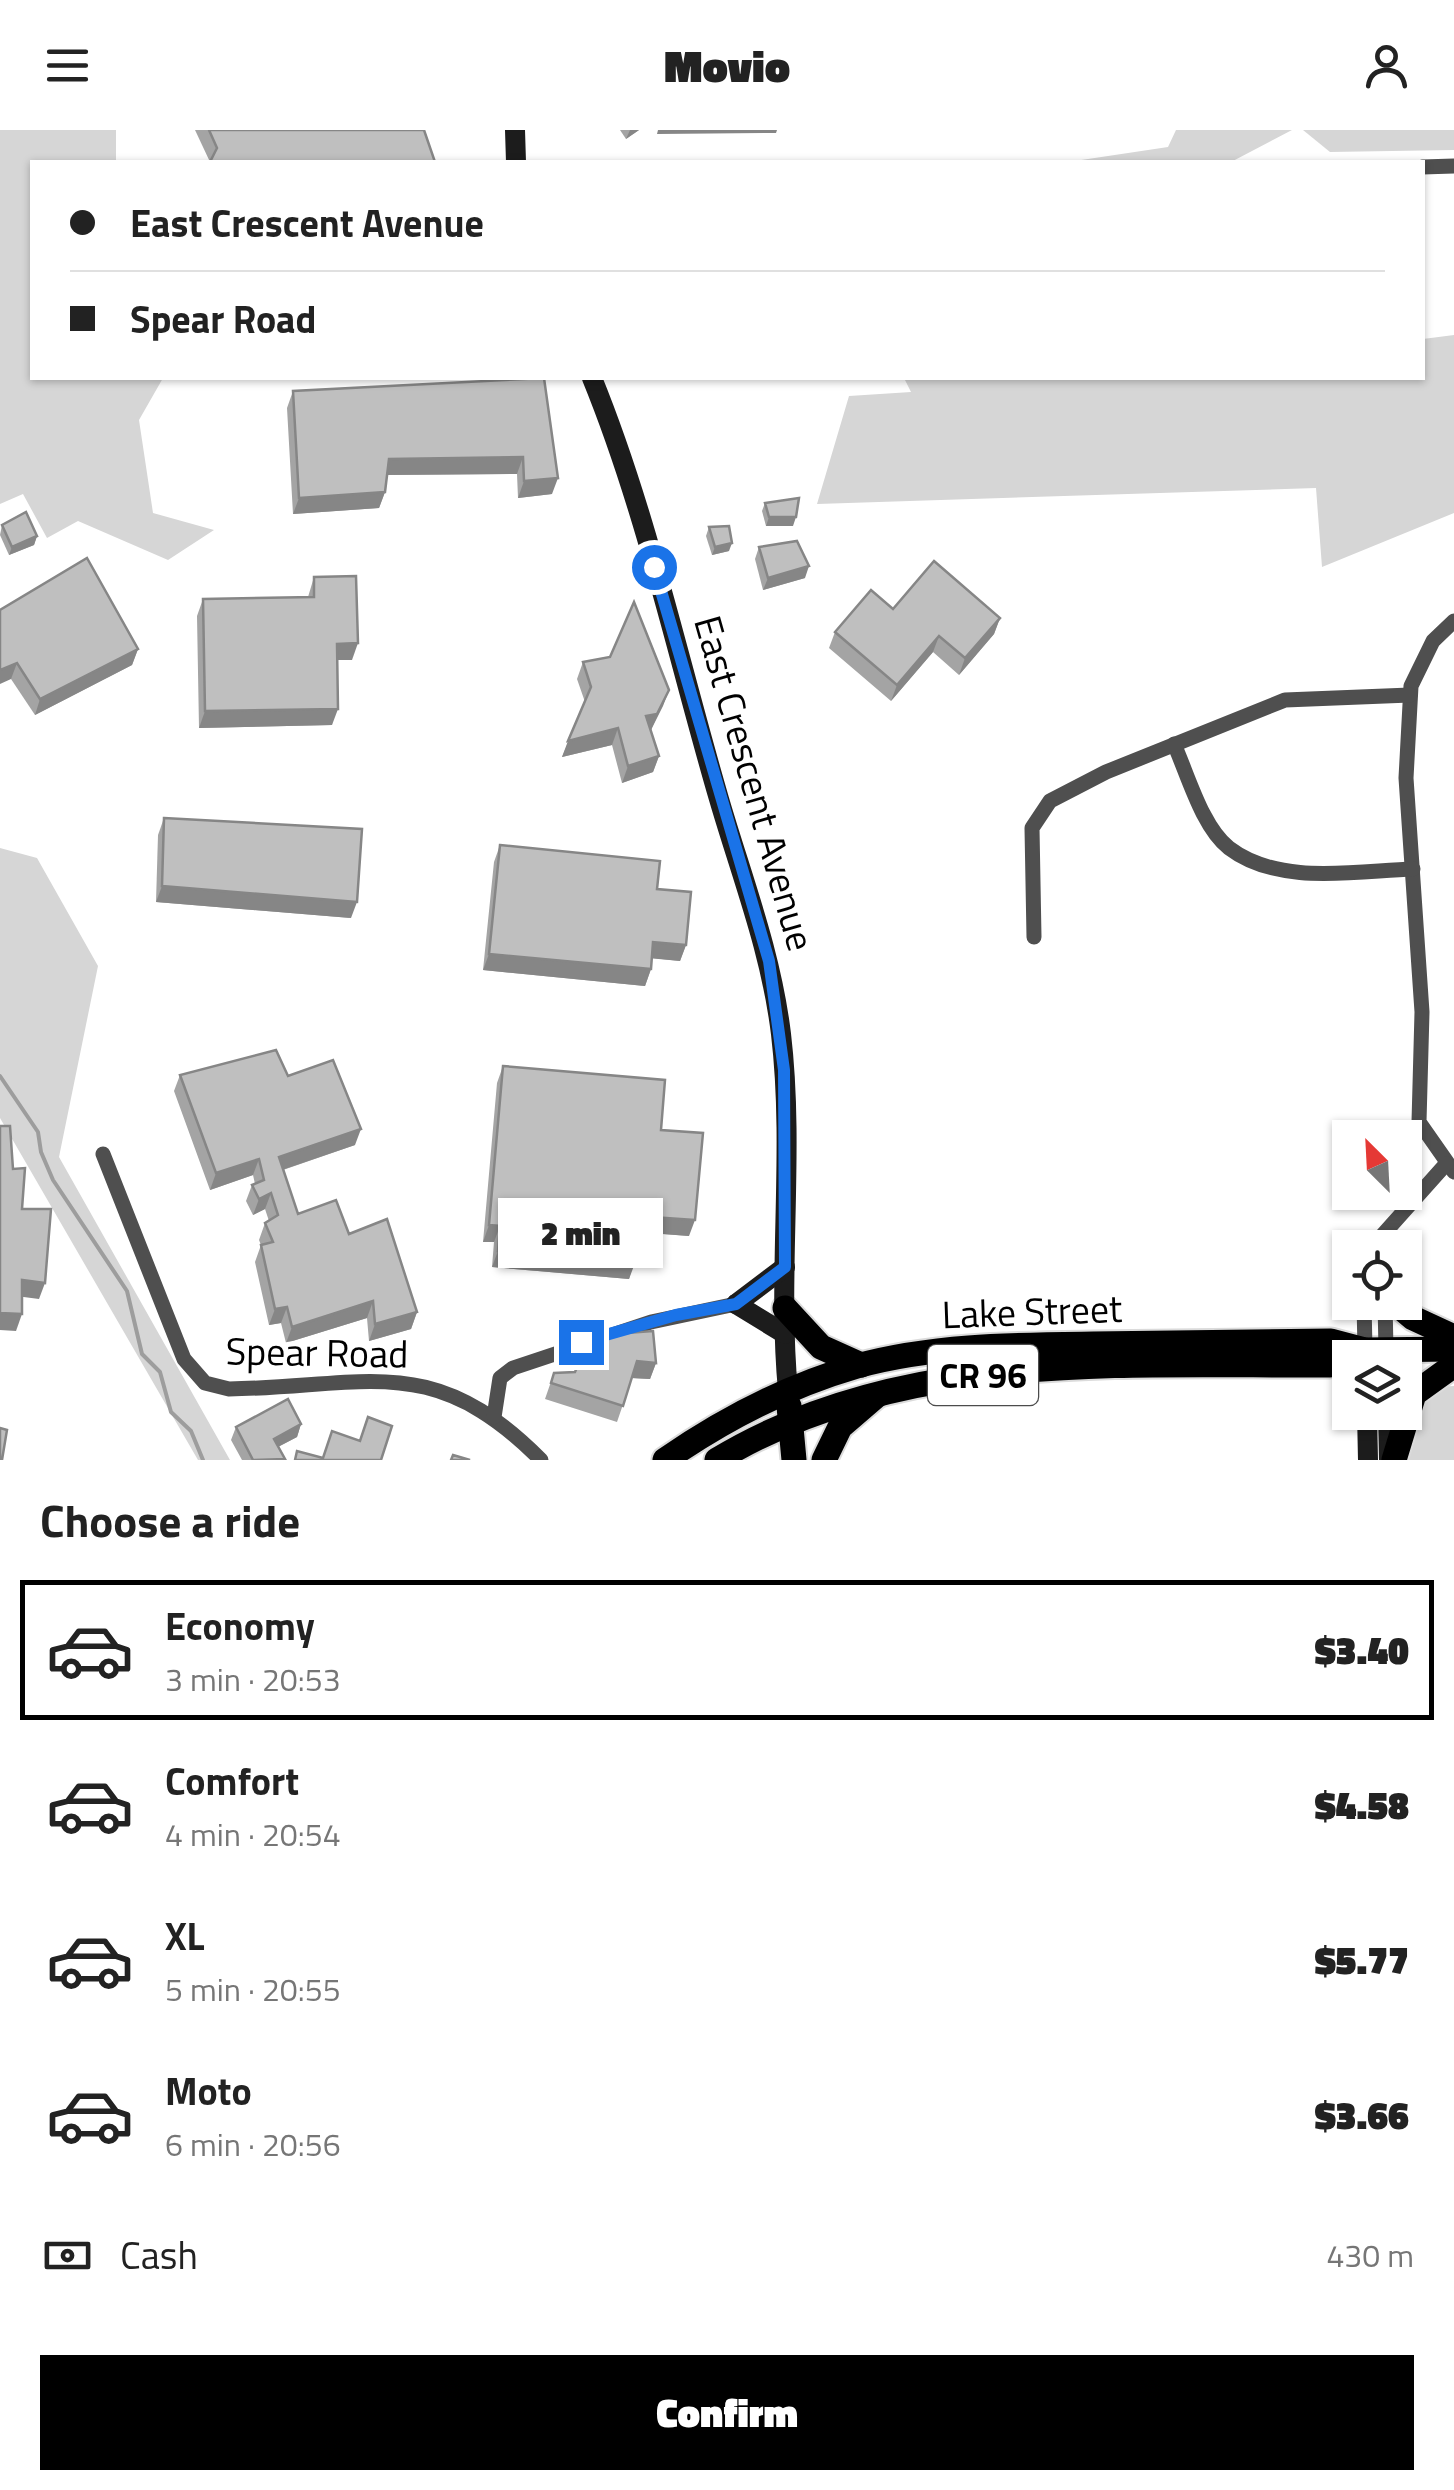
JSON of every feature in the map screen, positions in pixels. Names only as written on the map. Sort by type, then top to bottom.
[{"type":"main road","points":[[1417,1320],[1454,1337]]},
{"type":"main road","points":[[785,1321],[830,1354],[861,1366]]},
{"type":"main road","name":"Lake Street","points":[[665,1460],[720,1424],[788,1391],[861,1366],[949,1350],[1332,1341]]},
{"type":"main road","name":"Lake Street","points":[[1422,1351],[1454,1349]]},
{"type":"main road","name":"Lake Street","points":[[717,1460],[790,1421],[888,1388],[1034,1372],[1332,1365]]},
{"type":"main road","points":[[1391,1460],[1414,1394],[1454,1366]]},
{"type":"main road","points":[[824,1460],[849,1417],[888,1388]]},
{"type":"main road","name":"East Crescent Avenue","points":[[788,1391],[794,1460]]},
{"type":"street","points":[[515,130],[516,160]]},
{"type":"street","points":[[1425,166],[1454,166]]},
{"type":"street","name":"East Crescent Avenue","points":[[593,380],[622,459],[720,802],[764,937],[784,1070],[788,1391]]},
{"type":"street","points":[[1385,1230],[1450,1168],[1419,1122],[1422,1012],[1406,778],[1410,695],[1433,641],[1454,621]]},
{"type":"street","points":[[1034,937],[1032,828],[1050,802],[1174,744],[1286,700],[1410,695]]},
{"type":"street","points":[[1174,744],[1210,822],[1228,848],[1270,867],[1300,873],[1414,870]]},
{"type":"street","name":"Spear Road","points":[[103,1154],[184,1359],[205,1383],[229,1389],[417,1383],[456,1395],[494,1417],[541,1460]]},
{"type":"street","points":[[494,1417],[500,1378],[513,1368],[634,1327],[736,1304],[785,1267]]},
{"type":"street","points":[[736,1304],[785,1321]]},
{"type":"street","points":[[1367,1430],[1368,1460]]},
{"type":"street","points":[[1389,1430],[1391,1460]]},
{"type":"shaded area","points":[[0,130],[116,130],[116,160],[30,160],[30,380],[162,380],[139,420],[153,513],[214,530],[168,560],[78,521],[47,538],[23,494],[0,504]]},
{"type":"shaded area","points":[[1176,130],[1292,130],[1235,160],[1081,160],[1168,147]]},
{"type":"shaded area","points":[[1303,130],[1454,130],[1454,150],[1330,152]]},
{"type":"shaded area","points":[[1454,335],[1454,513],[1322,567],[1316,488],[817,504],[849,396],[911,392],[905,380],[1425,380],[1425,339]]},
{"type":"shaded area","points":[[0,848],[37,858],[98,966],[59,1157],[230,1460],[198,1460],[0,1118]]},
{"type":"shaded area","points":[[1454,1386],[1454,1460],[1409,1460],[1409,1432],[1422,1430],[1422,1409],[1434,1387]]},
{"type":"building","points":[[209,130],[424,130],[434,160],[211,160],[217,148]]},
{"type":"building","points":[[544,380],[558,478],[524,481],[523,457],[389,459],[385,492],[299,498],[293,391]]},
{"type":"building","points":[[799,498],[796,517],[769,517],[765,503]]},
{"type":"building","points":[[26,512],[37,536],[12,547],[2,525]]},
{"type":"building","points":[[729,526],[732,543],[715,547],[709,527]]},
{"type":"building","points":[[797,541],[809,566],[768,578],[759,547]]},
{"type":"building","points":[[87,558],[138,649],[40,699],[17,663],[0,670],[0,610]]},
{"type":"building","points":[[934,561],[1000,618],[965,658],[939,636],[897,685],[835,632],[871,590],[893,609]]},
{"type":"building","points":[[356,576],[358,643],[337,644],[338,709],[205,711],[203,599],[314,597],[314,577]]},
{"type":"building","points":[[634,602],[669,690],[657,714],[646,716],[659,756],[628,766],[618,728],[568,741],[591,687],[583,662],[610,657]]},
{"type":"building","points":[[164,818],[362,829],[357,902],[162,886]]},
{"type":"building","points":[[500,845],[660,861],[657,889],[691,892],[686,945],[653,942],[651,969],[489,954]]},
{"type":"building","points":[[276,1050],[288,1076],[333,1060],[361,1129],[279,1157],[298,1214],[336,1200],[349,1234],[387,1219],[417,1312],[375,1324],[373,1301],[292,1327],[287,1307],[275,1309],[261,1245],[273,1242],[265,1223],[278,1215],[271,1193],[259,1199],[252,1185],[264,1180],[259,1159],[216,1173],[180,1075]]},
{"type":"building","points":[[503,1066],[665,1080],[661,1130],[703,1133],[695,1220],[653,1217],[652,1238],[638,1237],[635,1263],[498,1251],[500,1226],[489,1225]]},
{"type":"building","points":[[0,1126],[10,1126],[13,1169],[25,1168],[22,1209],[51,1209],[45,1283],[22,1280],[22,1314],[0,1313]]},
{"type":"building","points":[[653,1331],[656,1363],[637,1361],[623,1406],[551,1383],[554,1373],[575,1372],[580,1360],[602,1366],[600,1335]]},
{"type":"building","points":[[288,1399],[301,1424],[274,1439],[285,1459],[253,1460],[236,1427]]},
{"type":"building","points":[[368,1417],[392,1426],[381,1460],[295,1460],[297,1451],[323,1458],[332,1431],[360,1441]]},
{"type":"building","points":[[0,1428],[7,1430],[2,1460],[0,1460]]},
{"type":"waterway","points":[[0,1076],[38,1132],[41,1152],[53,1180],[127,1291],[142,1354],[160,1372],[171,1412],[191,1431],[203,1460]]},
{"type":"route","points":[[581,1342],[676,1315],[736,1304],[785,1267],[784,1070],[769,961],[654,567]]}]
